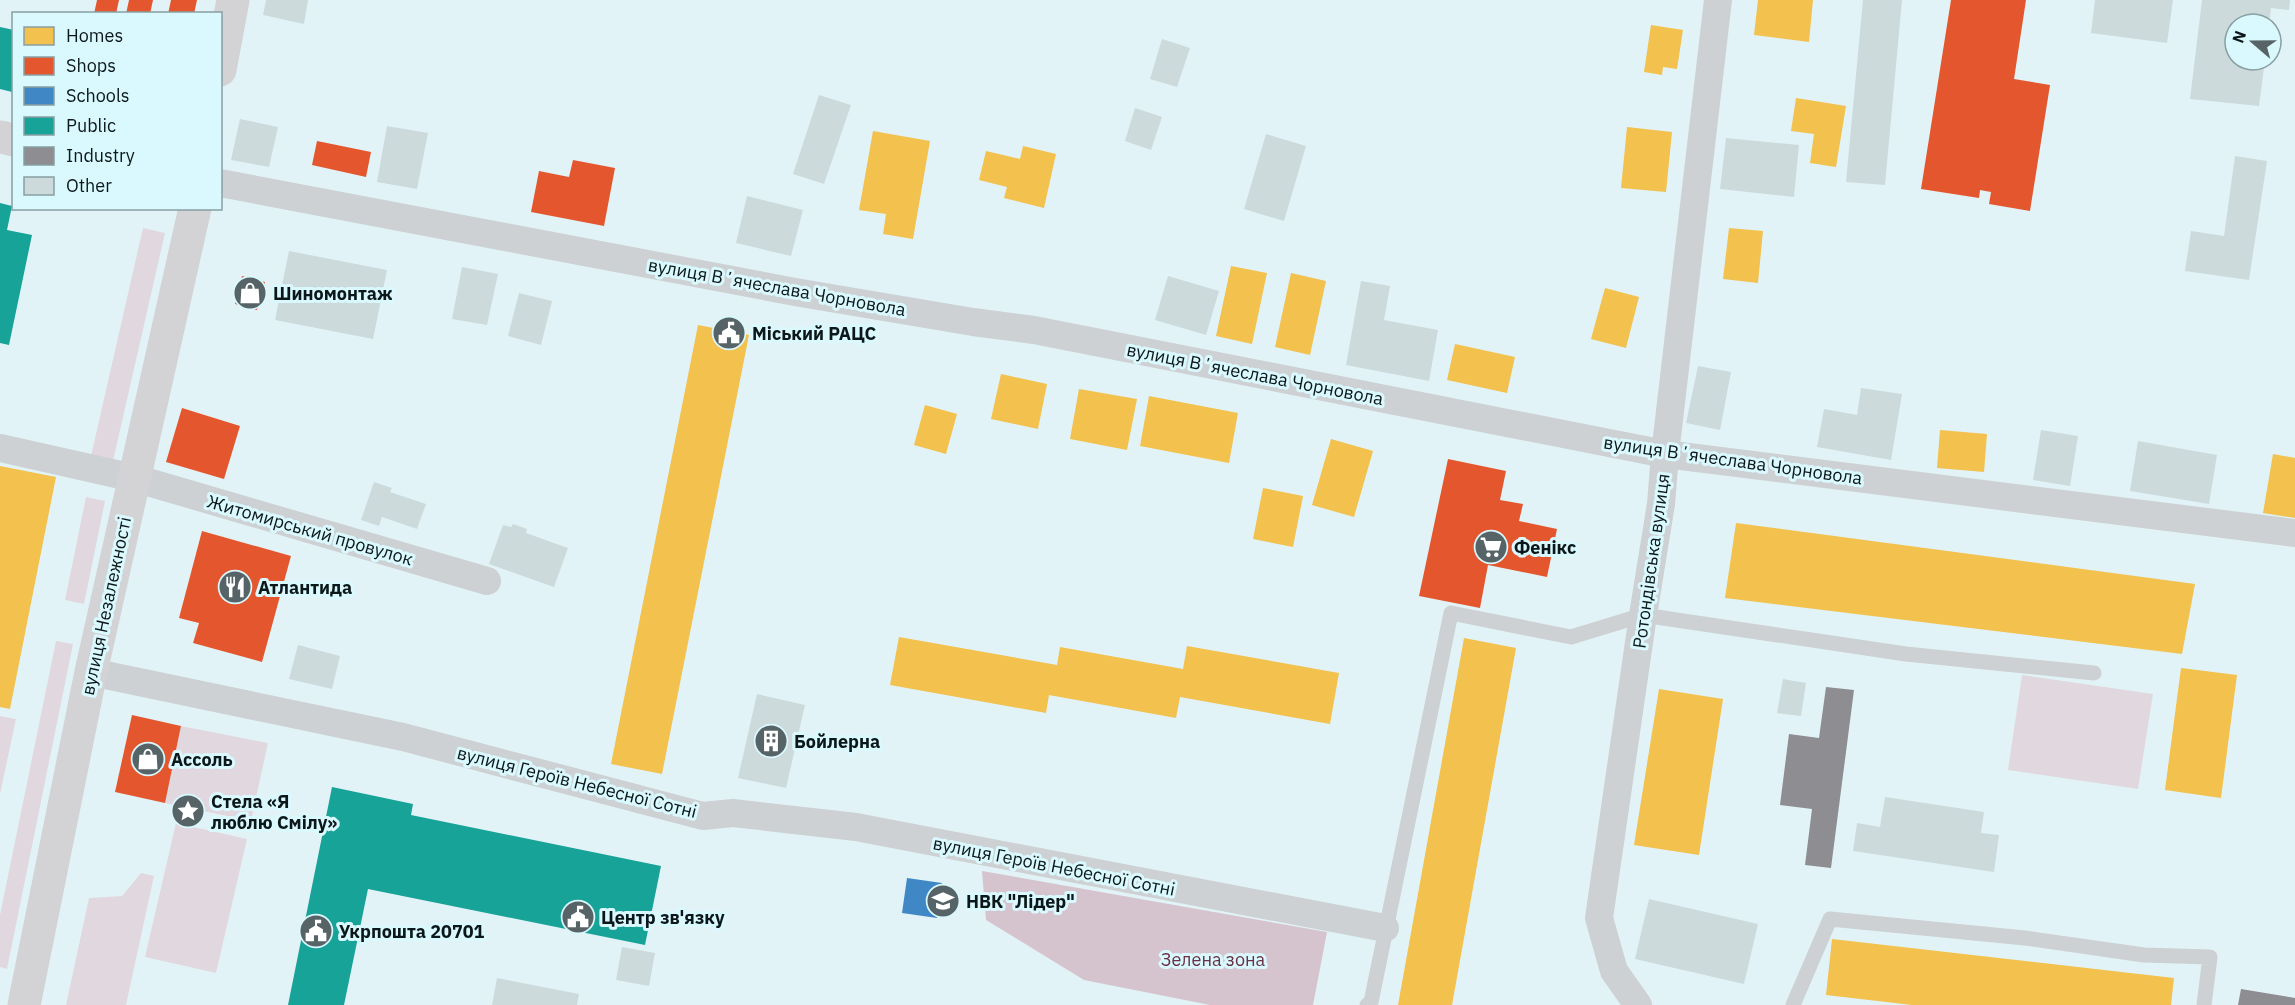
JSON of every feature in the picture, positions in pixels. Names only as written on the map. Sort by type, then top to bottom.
[{"type":"street","points":[[222,59],[233,0]]},
{"type":"street","name":"Ротондівська вулиця","points":[[1638,1005],[1614,971],[1599,918],[1661,504],[1718,0]]},
{"type":"street","name":"вулиця Вʼячеслава Чорновола","points":[[222,183],[795,292],[1034,330],[1665,454],[2295,533]]},
{"type":"street","name":"вулиця Незалежності","points":[[24,1005],[91,672],[195,210]]},
{"type":"street","name":"Житомирський провулок","points":[[0,448],[134,478],[487,581]]},
{"type":"street","name":"вулиця Героїв Небесної Сотні","points":[[91,672],[403,737],[703,816],[733,813],[856,828],[1385,928]]},
{"type":"lane","points":[[1367,1005],[1371,1002],[1451,614],[1571,637],[1643,615],[1906,654],[2094,673]]},
{"type":"lane","points":[[1793,1005],[1830,918],[2025,938],[2144,955],[2210,957],[2204,1005]]},
{"type":"shaded area","points":[[143,228],[165,233],[113,461],[91,456]]},
{"type":"shaded area","points":[[86,497],[105,501],[84,604],[65,600]]},
{"type":"shaded area","points":[[56,641],[73,644],[7,969],[0,967],[0,915]]},
{"type":"shaded area","points":[[2022,675],[2153,694],[2138,789],[2008,770]]},
{"type":"shaded area","points":[[0,716],[16,719],[0,794]]},
{"type":"shaded area","points":[[181,726],[268,743],[251,821],[165,803]]},
{"type":"shaded area","points":[[176,823],[247,839],[216,973],[145,957]]},
{"type":"shaded area","points":[[141,873],[154,876],[126,1005],[66,1005],[89,898],[122,896]]},
{"type":"green space","name":"Зелена зона","points":[[982,871],[1327,932],[1313,1005],[1210,1005],[1084,980],[986,920]]},
{"type":"building: Homes","points":[[1758,0],[1813,0],[1809,42],[1754,35]]},
{"type":"building: Homes","points":[[1651,25],[1683,30],[1677,69],[1663,67],[1662,75],[1644,72]]},
{"type":"building: Homes","points":[[1796,98],[1846,106],[1836,167],[1810,163],[1814,134],[1791,131]]},
{"type":"building: Homes","points":[[1627,127],[1672,132],[1666,192],[1621,188]]},
{"type":"building: Homes","points":[[873,131],[930,141],[913,239],[883,234],[886,214],[859,210]]},
{"type":"building: Homes","points":[[1023,146],[1056,154],[1044,208],[1004,198],[1007,187],[979,180],[986,151],[1020,159]]},
{"type":"building: Homes","points":[[1729,228],[1763,231],[1758,283],[1723,279]]},
{"type":"building: Homes","points":[[1231,266],[1267,273],[1252,344],[1216,336]]},
{"type":"building: Homes","points":[[1291,273],[1326,281],[1310,355],[1275,347]]},
{"type":"building: Homes","points":[[1605,288],[1639,297],[1626,348],[1591,339]]},
{"type":"building: Homes","points":[[698,325],[749,335],[662,774],[611,764]]},
{"type":"building: Homes","points":[[1455,344],[1515,357],[1507,393],[1447,380]]},
{"type":"building: Homes","points":[[1001,374],[1047,384],[1038,429],[991,419]]},
{"type":"building: Homes","points":[[1079,389],[1137,399],[1127,450],[1070,439]]},
{"type":"building: Homes","points":[[1149,396],[1238,413],[1229,463],[1140,446]]},
{"type":"building: Homes","points":[[925,405],[957,414],[946,454],[914,445]]},
{"type":"building: Homes","points":[[1940,430],[1987,434],[1984,472],[1937,468]]},
{"type":"building: Homes","points":[[1331,439],[1373,451],[1354,517],[1312,505]]},
{"type":"building: Homes","points":[[2273,454],[2295,458],[2295,518],[2263,513]]},
{"type":"building: Homes","points":[[0,466],[56,477],[10,709],[0,707]]},
{"type":"building: Homes","points":[[1263,488],[1303,496],[1293,547],[1253,539]]},
{"type":"building: Homes","points":[[1736,523],[2195,584],[2182,654],[1725,598]]},
{"type":"building: Homes","points":[[899,637],[1057,665],[1060,647],[1183,669],[1187,646],[1339,673],[1330,724],[1180,697],[1176,718],[1049,695],[1046,713],[890,685]]},
{"type":"building: Homes","points":[[1464,638],[1516,648],[1452,1005],[1398,1005]]},
{"type":"building: Homes","points":[[2181,668],[2237,675],[2221,798],[2165,790]]},
{"type":"building: Homes","points":[[1659,689],[1723,699],[1699,855],[1634,845]]},
{"type":"building: Homes","points":[[1832,939],[2174,978],[2171,1005],[1912,1005],[1826,995]]},
{"type":"building: Shops","points":[[97,0],[119,0],[116,12],[94,12]]},
{"type":"building: Shops","points":[[129,0],[153,0],[150,12],[126,12]]},
{"type":"building: Shops","points":[[171,0],[197,0],[194,12],[168,12]]},
{"type":"building: Shops","points":[[1951,0],[2026,0],[2014,79],[2050,85],[2030,211],[1989,204],[1991,192],[1980,190],[1979,198],[1921,189]]},
{"type":"building: Shops","points":[[317,141],[371,152],[366,177],[312,165]]},
{"type":"building: Shops","points":[[573,160],[615,168],[604,226],[531,212],[539,171],[569,177]]},
{"type":"building: Shops","name":"Шиномонтаж","points":[[242,276],[265,282],[257,310],[235,304]]},
{"type":"building: Shops","points":[[182,408],[240,426],[224,479],[166,462]]},
{"type":"building: Shops","name":"Фенікс","points":[[1448,459],[1506,471],[1500,500],[1523,504],[1519,521],[1557,529],[1547,577],[1488,565],[1480,608],[1419,596]]},
{"type":"building: Shops","name":"Атлантида","points":[[202,531],[291,556],[262,662],[193,643],[199,623],[179,618]]},
{"type":"building: Shops","name":"Ассоль","points":[[132,715],[181,726],[165,803],[115,792]]},
{"type":"building: Schools","points":[[907,878],[942,883],[937,918],[902,913]]},
{"type":"building: Public","points":[[0,27],[12,30],[12,92],[0,89]]},
{"type":"building: Public","points":[[0,203],[12,206],[7,230],[32,235],[9,345],[0,343]]},
{"type":"building: Public","name":"Центр зв'язку","points":[[332,787],[413,804],[411,815],[661,866],[645,945],[368,889],[344,1005],[288,1005]]},
{"type":"building: Industry","points":[[1826,687],[1854,690],[1831,868],[1805,865],[1812,809],[1780,805],[1789,734],[1819,738]]},
{"type":"building: Industry","points":[[2241,989],[2295,998],[2295,1005],[2238,1005]]},
{"type":"building: Other","points":[[266,0],[308,0],[304,24],[263,15]]},
{"type":"building: Other","points":[[1863,0],[1902,0],[1885,185],[1846,182]]},
{"type":"building: Other","points":[[2095,0],[2173,0],[2167,43],[2091,33]]},
{"type":"building: Other","points":[[2202,0],[2290,0],[2289,10],[2271,8],[2270,12],[2223,12],[2223,72],[2263,72],[2259,106],[2190,99]]},
{"type":"building: Other","points":[[1162,39],[1190,48],[1177,87],[1150,79]]},
{"type":"building: Other","points":[[819,95],[851,105],[824,184],[793,174]]},
{"type":"building: Other","points":[[1135,108],[1162,117],[1151,150],[1125,141]]},
{"type":"building: Other","points":[[240,119],[278,127],[269,167],[231,160]]},
{"type":"building: Other","points":[[387,126],[428,133],[417,189],[377,182]]},
{"type":"building: Other","points":[[1266,134],[1306,146],[1284,221],[1244,209]]},
{"type":"building: Other","points":[[1726,138],[1799,145],[1794,197],[1720,189]]},
{"type":"building: Other","points":[[2235,156],[2267,161],[2249,280],[2185,271],[2191,231],[2224,236]]},
{"type":"building: Other","points":[[747,196],[803,210],[791,256],[736,243]]},
{"type":"building: Other","points":[[289,251],[387,270],[373,339],[275,320]]},
{"type":"building: Other","points":[[462,267],[498,274],[487,325],[452,319]]},
{"type":"building: Other","points":[[1168,276],[1219,291],[1206,335],[1155,320]]},
{"type":"building: Other","points":[[1361,281],[1390,286],[1384,320],[1438,330],[1429,381],[1346,365]]},
{"type":"building: Other","points":[[519,293],[552,301],[541,345],[508,336]]},
{"type":"building: Other","points":[[1698,366],[1731,372],[1720,430],[1686,423]]},
{"type":"building: Other","points":[[1861,388],[1902,394],[1891,460],[1817,447],[1824,409],[1857,415]]},
{"type":"building: Other","points":[[2041,430],[2078,436],[2070,486],[2033,480]]},
{"type":"building: Other","points":[[2138,441],[2217,455],[2209,504],[2130,491]]},
{"type":"building: Other","points":[[374,482],[392,488],[390,492],[426,504],[417,529],[382,517],[379,526],[361,520]]},
{"type":"building: Other","points":[[513,524],[527,529],[526,533],[568,548],[554,587],[489,564],[503,525],[511,527]]},
{"type":"building: Other","points":[[298,645],[340,656],[332,689],[289,679]]},
{"type":"building: Other","points":[[1783,679],[1806,683],[1801,716],[1777,713]]},
{"type":"building: Other","name":"Бойлерна","points":[[757,694],[805,705],[786,788],[738,778]]},
{"type":"building: Other","points":[[1885,797],[1984,812],[1981,833],[1999,835],[1994,872],[1853,851],[1857,823],[1880,827]]},
{"type":"building: Other","points":[[1649,899],[1758,924],[1744,984],[1635,959]]},
{"type":"building: Other","points":[[622,947],[655,953],[649,986],[616,980]]},
{"type":"building: Other","points":[[497,978],[579,994],[577,1005],[492,1005]]},
{"type":"place","name":"Шиномонтаж","points":[[250,293]]},
{"type":"place","name":"Міський РАЦС","points":[[729,333]]},
{"type":"place","name":"Фенікс","points":[[1491,547]]},
{"type":"place","name":"Атлантида","points":[[235,587]]},
{"type":"place","name":"Бойлерна","points":[[771,741]]},
{"type":"place","name":"Ассоль","points":[[148,759]]},
{"type":"place","name":"Стела «Я люблю Смілу»","points":[[188,811]]},
{"type":"place","name":"НВК \"Лідер\"","points":[[943,901]]},
{"type":"place","name":"Центр зв'язку","points":[[578,917]]},
{"type":"place","name":"Укрпошта 20701","points":[[316,931]]}]
